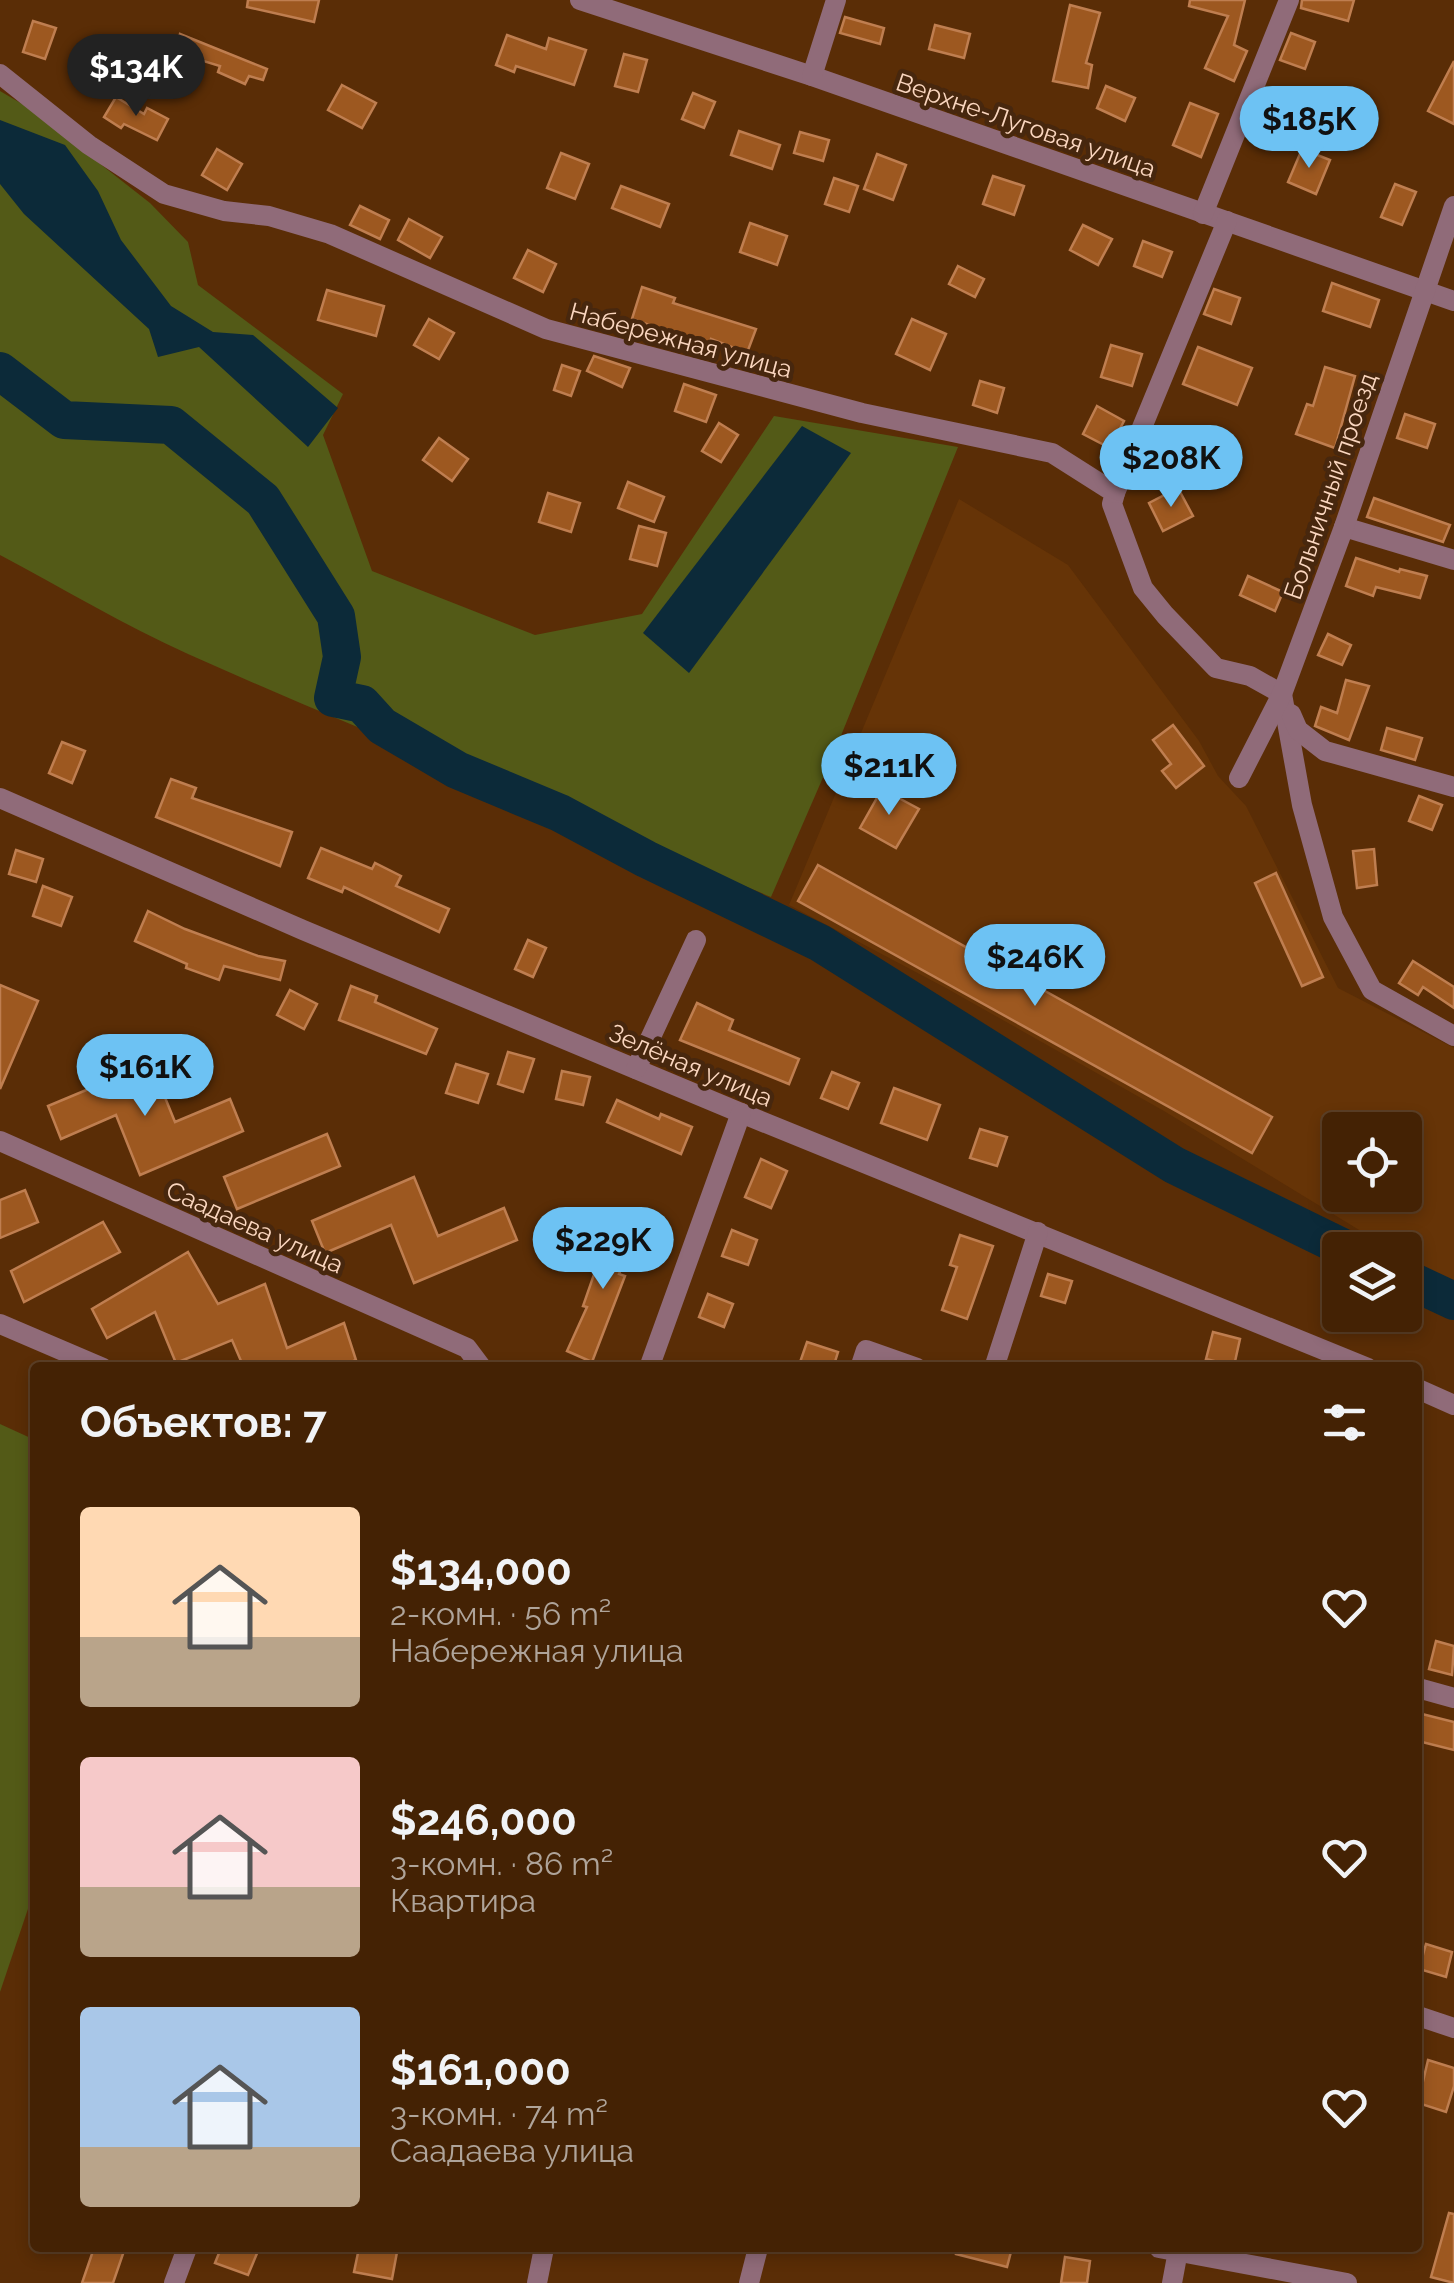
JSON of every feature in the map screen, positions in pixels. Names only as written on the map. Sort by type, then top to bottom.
[{"type":"street","name":"Верхне-Луговая улица","points":[[580,0],[812,76],[1454,300]]},
{"type":"street","points":[[812,76],[836,0]]},
{"type":"street","points":[[1203,214],[1289,0]]},
{"type":"street","name":"Набережная улица","points":[[0,74],[89,145],[164,194],[224,212],[269,216],[330,234],[546,329],[862,413],[1052,453],[1116,493]]},
{"type":"street","name":"Больничный проезд","points":[[1239,778],[1282,694],[1454,206]]},
{"type":"street","points":[[1227,222],[1112,504],[1143,588],[1216,668],[1250,676],[1282,694],[1298,730],[1325,750],[1454,788]]},
{"type":"street","points":[[1344,527],[1454,560]]},
{"type":"street","points":[[1282,694],[1302,805],[1333,917],[1372,990],[1454,1036]]},
{"type":"street","name":"Зелёная улица","points":[[0,798],[321,938],[1353,1362]]},
{"type":"street","points":[[636,1069],[696,940]]},
{"type":"street","points":[[650,1362],[741,1113]]},
{"type":"street","name":"Саадаева улица","points":[[0,1140],[468,1348],[478,1362]]},
{"type":"street","points":[[996,1362],[1038,1232]]},
{"type":"street","points":[[0,1324],[89,1362]]},
{"type":"street","points":[[862,1362],[866,1350],[900,1362]]},
{"type":"street","points":[[1422,1390],[1454,1405]]},
{"type":"street","points":[[1422,1689],[1454,1698]]},
{"type":"street","points":[[1422,2017],[1454,2028]]},
{"type":"street","points":[[174,2283],[186,2252]]},
{"type":"street","points":[[537,2283],[543,2252]]},
{"type":"street","points":[[749,2283],[757,2252]]},
{"type":"street","points":[[1168,2252],[1172,2283]]},
{"type":"street","points":[[1184,2252],[1347,2283]]},
{"type":"shaded area","points":[[959,499],[1068,565],[1199,741],[1218,776],[1246,806],[1338,988],[1454,1048],[1454,1283],[1422,1267],[1422,1232],[1362,1232],[1330,1212],[1422,1212],[1422,1112],[1322,1112],[1322,1207],[1164,1111],[789,905]]},
{"type":"green space","points":[[0,91],[29,108],[150,203],[188,242],[198,285],[343,394],[323,435],[372,571],[535,635],[642,614],[774,416],[958,447],[771,897],[188,654],[0,555]]},
{"type":"green space","points":[[0,1424],[30,1438],[30,1903],[0,1992]]},
{"type":"water","points":[[0,120],[65,145],[98,191],[121,240],[171,306],[213,332],[253,335],[338,408],[308,447],[199,347],[158,357],[149,329],[24,214],[0,184]]},
{"type":"water","points":[[802,426],[851,453],[689,673],[643,633]]},
{"type":"building","points":[[248,0],[319,0],[314,22],[247,7]]},
{"type":"building","points":[[1190,0],[1245,0],[1234,45],[1247,51],[1234,81],[1205,68],[1228,16],[1189,6]]},
{"type":"building","points":[[1302,0],[1354,0],[1348,21],[1301,8]]},
{"type":"building","points":[[1070,5],[1100,13],[1086,63],[1092,65],[1088,88],[1053,81]]},
{"type":"building","points":[[845,17],[884,28],[880,44],[840,33]]},
{"type":"building","points":[[33,21],[56,28],[45,59],[23,52]]},
{"type":"building","points":[[935,25],[970,34],[964,58],[929,49]]},
{"type":"building","points":[[1291,33],[1315,42],[1305,69],[1280,60]]},
{"type":"building","points":[[180,34],[267,69],[263,80],[249,76],[245,84],[218,72],[220,66],[174,52]]},
{"type":"building","points":[[507,35],[546,49],[549,38],[586,50],[574,85],[516,66],[514,72],[496,65]]},
{"type":"building","points":[[624,54],[647,60],[638,92],[615,86]]},
{"type":"building","points":[[1454,61],[1454,124],[1428,111]]},
{"type":"building","points":[[342,85],[376,103],[362,128],[328,110]]},
{"type":"building","points":[[1106,86],[1135,98],[1125,121],[1097,108]]},
{"type":"building","points":[[693,93],[715,102],[704,128],[682,119]]},
{"type":"building","points":[[1271,96],[1303,107],[1295,131],[1263,121]]},
{"type":"building","points":[[116,97],[144,114],[147,108],[168,119],[157,140],[124,124],[121,128],[104,117]]},
{"type":"building","points":[[1190,103],[1218,114],[1201,157],[1173,145]]},
{"type":"building","points":[[739,131],[780,145],[772,169],[731,155]]},
{"type":"building","points":[[800,132],[829,140],[823,161],[794,153]]},
{"type":"building","points":[[217,149],[242,164],[227,190],[202,175]]},
{"type":"building","points":[[1302,149],[1330,160],[1316,194],[1288,182]]},
{"type":"building","points":[[561,153],[589,164],[575,199],[547,188]]},
{"type":"building","points":[[877,154],[906,165],[893,200],[864,189]]},
{"type":"building","points":[[993,176],[1024,186],[1014,215],[983,204]]},
{"type":"building","points":[[834,178],[858,186],[849,212],[825,204]]},
{"type":"building","points":[[1395,184],[1416,192],[1402,225],[1381,217]]},
{"type":"building","points":[[621,186],[669,204],[660,227],[612,208]]},
{"type":"building","points":[[360,206],[389,220],[380,239],[350,225]]},
{"type":"building","points":[[409,219],[442,237],[430,258],[398,240]]},
{"type":"building","points":[[750,223],[787,236],[777,265],[740,252]]},
{"type":"building","points":[[1083,225],[1112,239],[1098,265],[1070,250]]},
{"type":"building","points":[[1143,241],[1172,252],[1162,277],[1134,266]]},
{"type":"building","points":[[528,250],[556,264],[543,292],[514,278]]},
{"type":"building","points":[[958,266],[984,279],[975,297],[949,284]]},
{"type":"building","points":[[1332,283],[1379,300],[1370,327],[1323,311]]},
{"type":"building","points":[[642,287],[675,298],[673,303],[756,329],[747,353],[711,339],[709,346],[632,319]]},
{"type":"building","points":[[1214,289],[1240,298],[1231,324],[1204,314]]},
{"type":"building","points":[[327,290],[384,306],[376,336],[318,320]]},
{"type":"building","points":[[429,319],[454,333],[439,359],[414,345]]},
{"type":"building","points":[[912,319],[946,334],[930,370],[896,354]]},
{"type":"building","points":[[1111,345],[1142,354],[1132,386],[1101,377]]},
{"type":"building","points":[[1198,347],[1252,368],[1237,405],[1183,384]]},
{"type":"building","points":[[594,356],[630,368],[622,387],[587,371]]},
{"type":"building","points":[[562,365],[580,371],[571,396],[554,390]]},
{"type":"building","points":[[1325,367],[1355,376],[1335,448],[1296,434],[1307,404],[1313,406]]},
{"type":"building","points":[[980,381],[1004,388],[997,413],[973,405]]},
{"type":"building","points":[[684,384],[716,395],[706,422],[675,411]]},
{"type":"building","points":[[1097,406],[1124,421],[1110,448],[1083,434]]},
{"type":"building","points":[[1405,414],[1435,424],[1427,448],[1397,438]]},
{"type":"building","points":[[719,423],[738,435],[721,462],[702,451]]},
{"type":"building","points":[[1158,430],[1196,447],[1186,471],[1148,455]]},
{"type":"building","points":[[439,438],[468,459],[452,481],[423,460]]},
{"type":"building","points":[[628,482],[664,497],[654,522],[618,508]]},
{"type":"building","points":[[1178,488],[1193,516],[1163,531],[1149,503]]},
{"type":"building","points":[[548,493],[580,503],[571,532],[539,522]]},
{"type":"building","points":[[1374,498],[1450,525],[1443,542],[1367,517]]},
{"type":"building","points":[[639,526],[666,533],[657,566],[630,559]]},
{"type":"building","points":[[1356,558],[1399,572],[1400,569],[1427,576],[1420,598],[1376,587],[1373,596],[1346,586]]},
{"type":"building","points":[[1248,576],[1283,592],[1275,611],[1240,595]]},
{"type":"building","points":[[1328,634],[1351,645],[1342,665],[1318,655]]},
{"type":"building","points":[[1346,680],[1369,686],[1349,740],[1315,726],[1321,707],[1337,713]]},
{"type":"building","points":[[1173,725],[1204,766],[1176,788],[1162,771],[1171,764],[1153,740]]},
{"type":"building","points":[[1387,728],[1422,738],[1415,760],[1381,750]]},
{"type":"building","points":[[62,742],[85,751],[72,783],[49,773]]},
{"type":"building","points":[[171,779],[196,788],[192,798],[292,832],[280,866],[156,817]]},
{"type":"building","points":[[882,789],[919,809],[896,848],[860,828]]},
{"type":"building","points":[[1419,796],[1442,805],[1432,830],[1409,821]]},
{"type":"building","points":[[321,848],[372,869],[375,863],[401,876],[396,886],[449,909],[439,932],[344,887],[342,892],[308,878]]},
{"type":"building","points":[[1374,849],[1377,885],[1357,888],[1353,851]]},
{"type":"building","points":[[16,850],[43,859],[36,882],[9,874]]},
{"type":"building","points":[[818,865],[1272,1117],[1252,1153],[798,901]]},
{"type":"building","points":[[1276,873],[1323,977],[1302,986],[1255,883]]},
{"type":"building","points":[[43,886],[72,897],[61,926],[33,916]]},
{"type":"building","points":[[148,911],[258,956],[285,961],[280,980],[224,966],[219,980],[186,968],[187,964],[135,941]]},
{"type":"building","points":[[528,940],[546,948],[533,977],[515,969]]},
{"type":"building","points":[[1413,961],[1454,987],[1454,1008],[1423,987],[1418,995],[1399,983]]},
{"type":"building","points":[[0,985],[38,1001],[0,1089]]},
{"type":"building","points":[[351,986],[377,996],[375,1002],[437,1029],[426,1054],[339,1020]]},
{"type":"building","points":[[290,990],[317,1004],[304,1029],[277,1015]]},
{"type":"building","points":[[697,1003],[733,1020],[729,1030],[799,1059],[789,1084],[680,1040]]},
{"type":"building","points":[[508,1052],[534,1059],[523,1092],[498,1084]]},
{"type":"building","points":[[151,1063],[175,1122],[230,1099],[243,1131],[140,1175],[116,1115],[61,1139],[48,1106]]},
{"type":"building","points":[[456,1064],[488,1074],[478,1103],[446,1093]]},
{"type":"building","points":[[562,1071],[590,1077],[583,1105],[556,1099]]},
{"type":"building","points":[[832,1072],[859,1083],[848,1109],[821,1098]]},
{"type":"building","points":[[894,1088],[940,1105],[927,1140],[881,1123]]},
{"type":"building","points":[[617,1100],[659,1119],[661,1114],[692,1127],[681,1154],[607,1122]]},
{"type":"building","points":[[980,1129],[1007,1137],[997,1166],[970,1158]]},
{"type":"building","points":[[327,1134],[340,1166],[237,1209],[224,1177]]},
{"type":"building","points":[[761,1159],[787,1171],[771,1208],[745,1197]]},
{"type":"building","points":[[414,1177],[438,1236],[504,1208],[517,1240],[414,1283],[391,1225],[325,1253],[312,1221]]},
{"type":"building","points":[[25,1190],[38,1222],[0,1238],[0,1200]]},
{"type":"building","points":[[613,1220],[637,1229],[619,1274],[625,1276],[592,1362],[567,1351],[587,1307],[583,1306]]},
{"type":"building","points":[[103,1222],[120,1252],[24,1302],[11,1271]]},
{"type":"building","points":[[732,1230],[757,1240],[748,1265],[722,1256]]},
{"type":"building","points":[[960,1235],[993,1246],[967,1319],[942,1310],[957,1267],[950,1265]]},
{"type":"building","points":[[188,1252],[218,1304],[265,1284],[287,1348],[344,1323],[356,1360],[241,1362],[232,1340],[176,1362],[155,1312],[107,1338],[92,1309]]},
{"type":"building","points":[[1048,1274],[1072,1281],[1065,1303],[1041,1296]]},
{"type":"building","points":[[708,1294],[733,1304],[724,1327],[699,1317]]},
{"type":"building","points":[[1213,1332],[1240,1339],[1235,1362],[1206,1359]]},
{"type":"building","points":[[807,1342],[838,1352],[835,1362],[800,1362]]},
{"type":"building","points":[[1436,1641],[1454,1646],[1452,1675],[1429,1669]]},
{"type":"building","points":[[1422,1714],[1454,1722],[1454,1750],[1422,1742]]},
{"type":"building","points":[[1426,1944],[1452,1952],[1446,1977],[1422,1970]]},
{"type":"building","points":[[1428,2060],[1454,2068],[1454,2086],[1446,2112],[1422,2104]]},
{"type":"building","points":[[1449,2213],[1454,2214],[1454,2283],[1431,2277]]},
{"type":"building","points":[[93,2252],[124,2252],[113,2283],[82,2283]]},
{"type":"building","points":[[219,2252],[258,2252],[248,2275],[215,2263]]},
{"type":"building","points":[[358,2252],[397,2252],[392,2279],[354,2272]]},
{"type":"building","points":[[956,2252],[1011,2252],[1007,2267]]},
{"type":"building","points":[[1065,2257],[1090,2261],[1087,2283],[1061,2283]]},
{"type":"waterway","points":[[0,371],[64,420],[171,425],[263,500],[336,616],[342,657],[333,698],[362,704],[382,726],[457,770],[560,813],[820,943],[1174,1165],[1322,1237]]},
{"type":"waterway","points":[[1422,1286],[1454,1301]]}]
